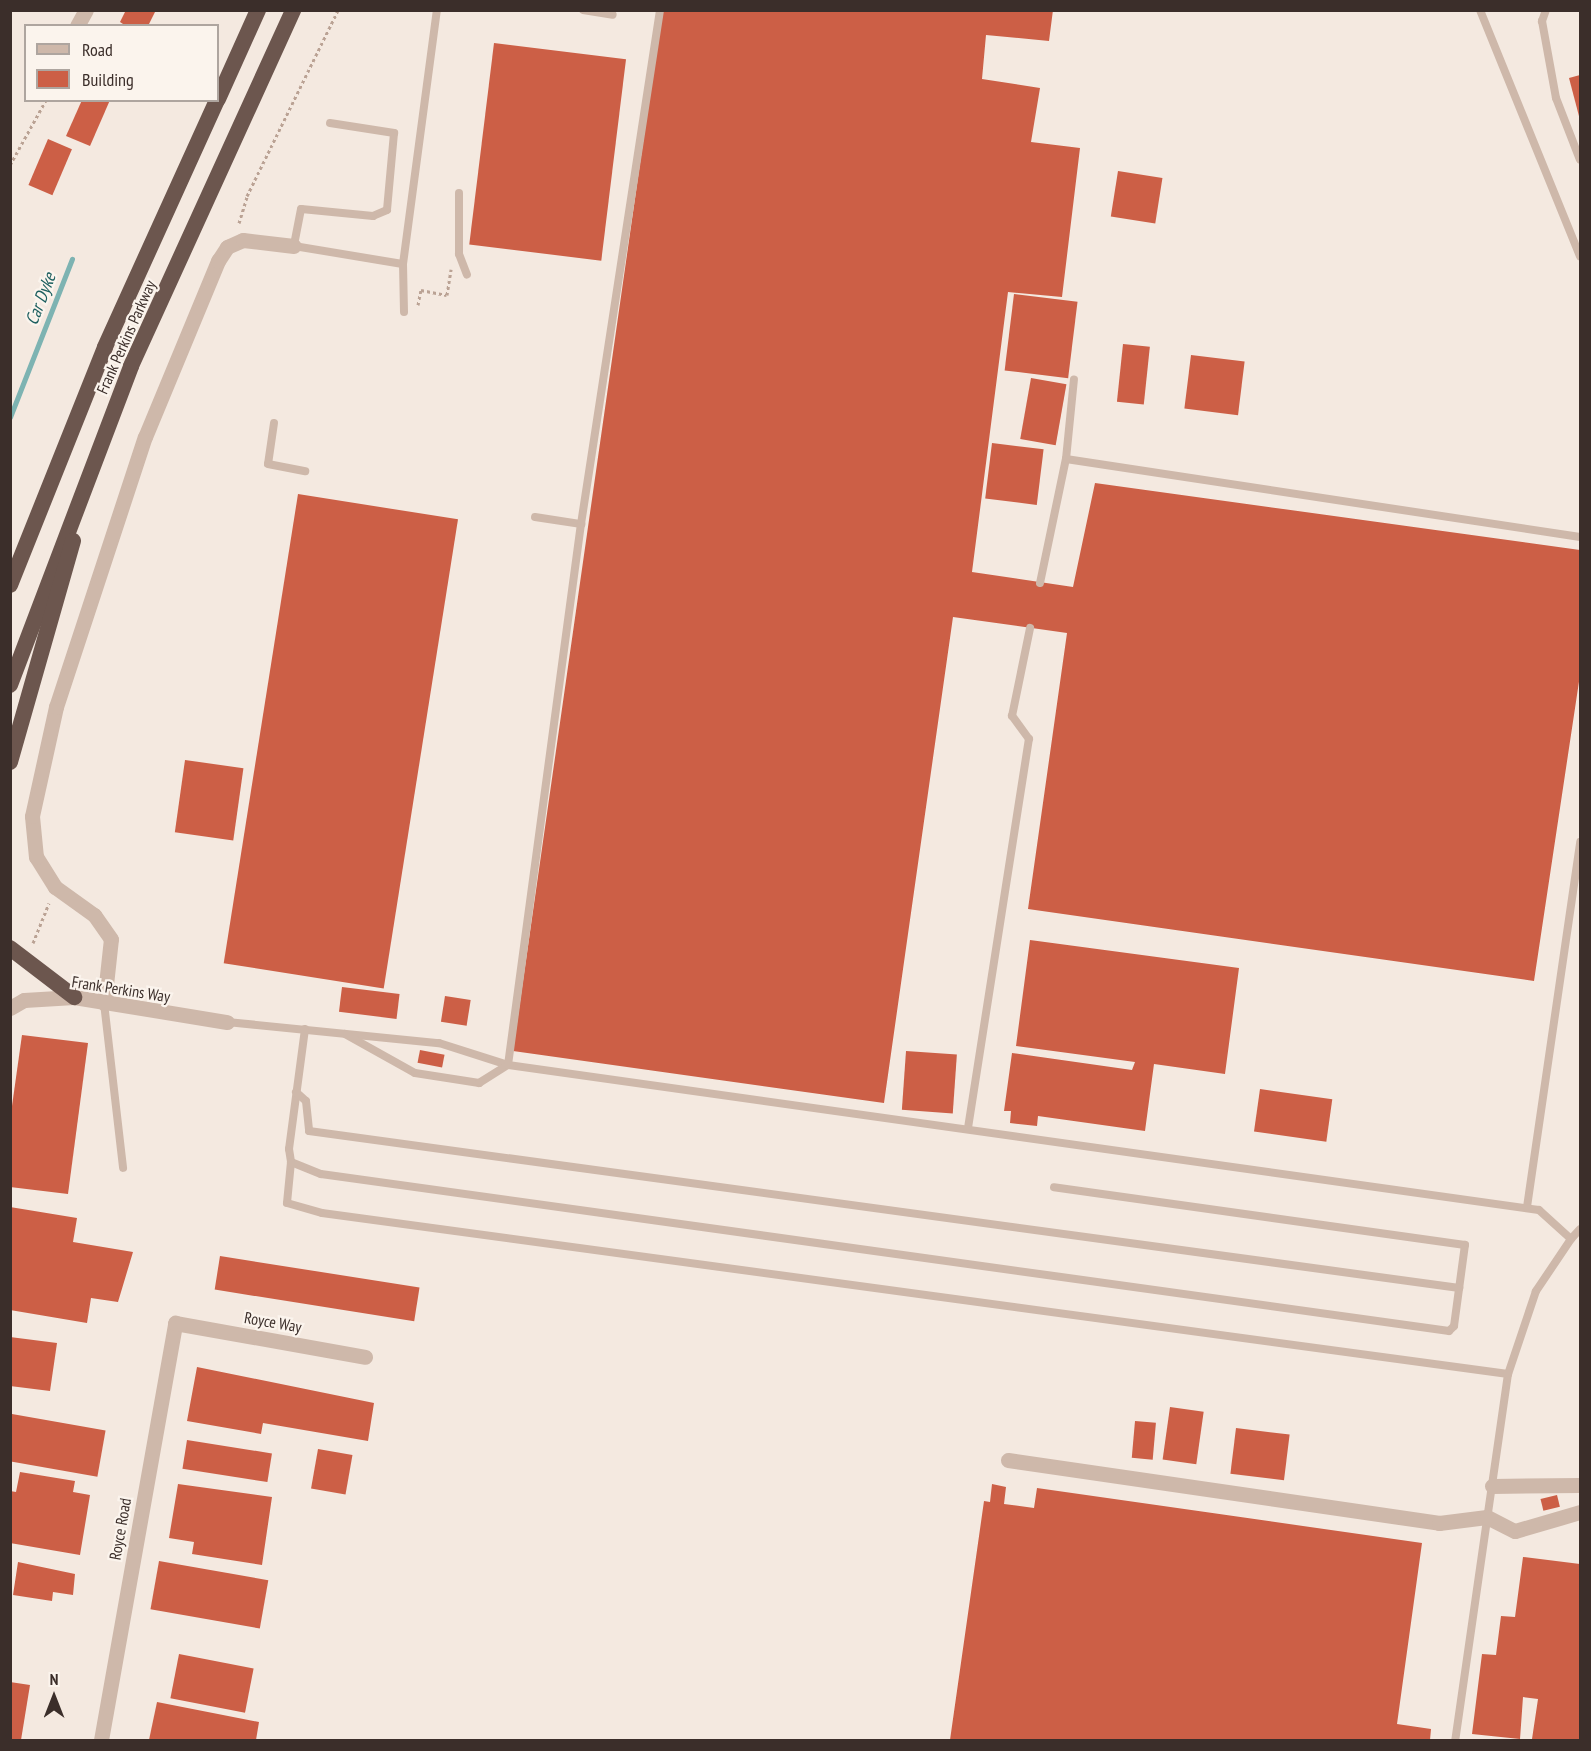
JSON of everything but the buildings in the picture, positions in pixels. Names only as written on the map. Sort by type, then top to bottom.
[{"type":"highway","name":"Frank Perkins Parkway","points":[[219,96],[258,10]]},
{"type":"highway","name":"Frank Perkins Parkway","points":[[10,686],[100,445],[293,10]]},
{"type":"highway","name":"Frank Perkins Parkway","points":[[10,585],[105,347],[216,102]]},
{"type":"highway","points":[[10,762],[100,445]]},
{"type":"highway","points":[[10,948],[74,997]]},
{"type":"street","points":[[78,24],[86,10]]},
{"type":"street","points":[[104,1002],[111,939],[94,915],[55,887],[36,857],[32,816],[56,707],[145,437],[218,261],[238,242],[294,246]]},
{"type":"street","name":"Frank Perkins Way","points":[[10,1008],[24,1000],[74,997],[227,1022]]},
{"type":"street","name":"Royce Way","points":[[176,1323],[364,1357]]},
{"type":"street","name":"Royce Road","points":[[101,1740],[176,1323]]},
{"type":"street","points":[[1008,1460],[1438,1522],[1487,1517],[1515,1531],[1581,1512]]},
{"type":"street","points":[[1492,1486],[1581,1485]]},
{"type":"lane","points":[[404,312],[404,264],[437,10]]},
{"type":"lane","points":[[583,10],[613,15]]},
{"type":"lane","points":[[508,1065],[581,524],[660,10]]},
{"type":"lane","points":[[1480,10],[1581,255]]},
{"type":"lane","points":[[1546,10],[1542,21],[1556,98],[1581,160]]},
{"type":"lane","points":[[330,123],[390,131],[396,137],[387,210],[372,216],[301,209],[294,246],[404,264]]},
{"type":"lane","points":[[459,193],[459,254],[467,275]]},
{"type":"lane","points":[[1040,583],[1066,459],[1074,379]]},
{"type":"lane","points":[[274,423],[268,464],[305,471]]},
{"type":"lane","points":[[1066,459],[1581,537]]},
{"type":"lane","points":[[535,517],[581,524]]},
{"type":"lane","points":[[968,1128],[1029,739],[1012,716],[1030,628]]},
{"type":"lane","points":[[1527,1207],[1581,842]]},
{"type":"lane","points":[[104,1002],[123,1168]]},
{"type":"lane","points":[[227,1022],[439,1043],[508,1065],[1527,1207],[1539,1210],[1571,1239]]},
{"type":"lane","points":[[305,1029],[296,1092],[287,1203],[322,1213],[1508,1374]]},
{"type":"lane","points":[[342,1033],[415,1073],[479,1083],[508,1065]]},
{"type":"lane","points":[[296,1092],[306,1101],[309,1131],[1460,1288]]},
{"type":"lane","points":[[291,1162],[321,1174],[1449,1331],[1460,1288],[1465,1245],[1054,1187]]},
{"type":"lane","points":[[1455,1740],[1508,1374],[1536,1291],[1571,1239],[1581,1229]]},
{"type":"path","points":[[238,242],[247,196],[338,10]]},
{"type":"path","points":[[10,165],[45,102]]},
{"type":"path","points":[[418,310],[421,290],[447,295],[454,255],[459,254]]},
{"type":"path","points":[[37,942],[55,887]]},
{"type":"waterway","name":"Car Dyke","points":[[10,417],[72,259]]}]
